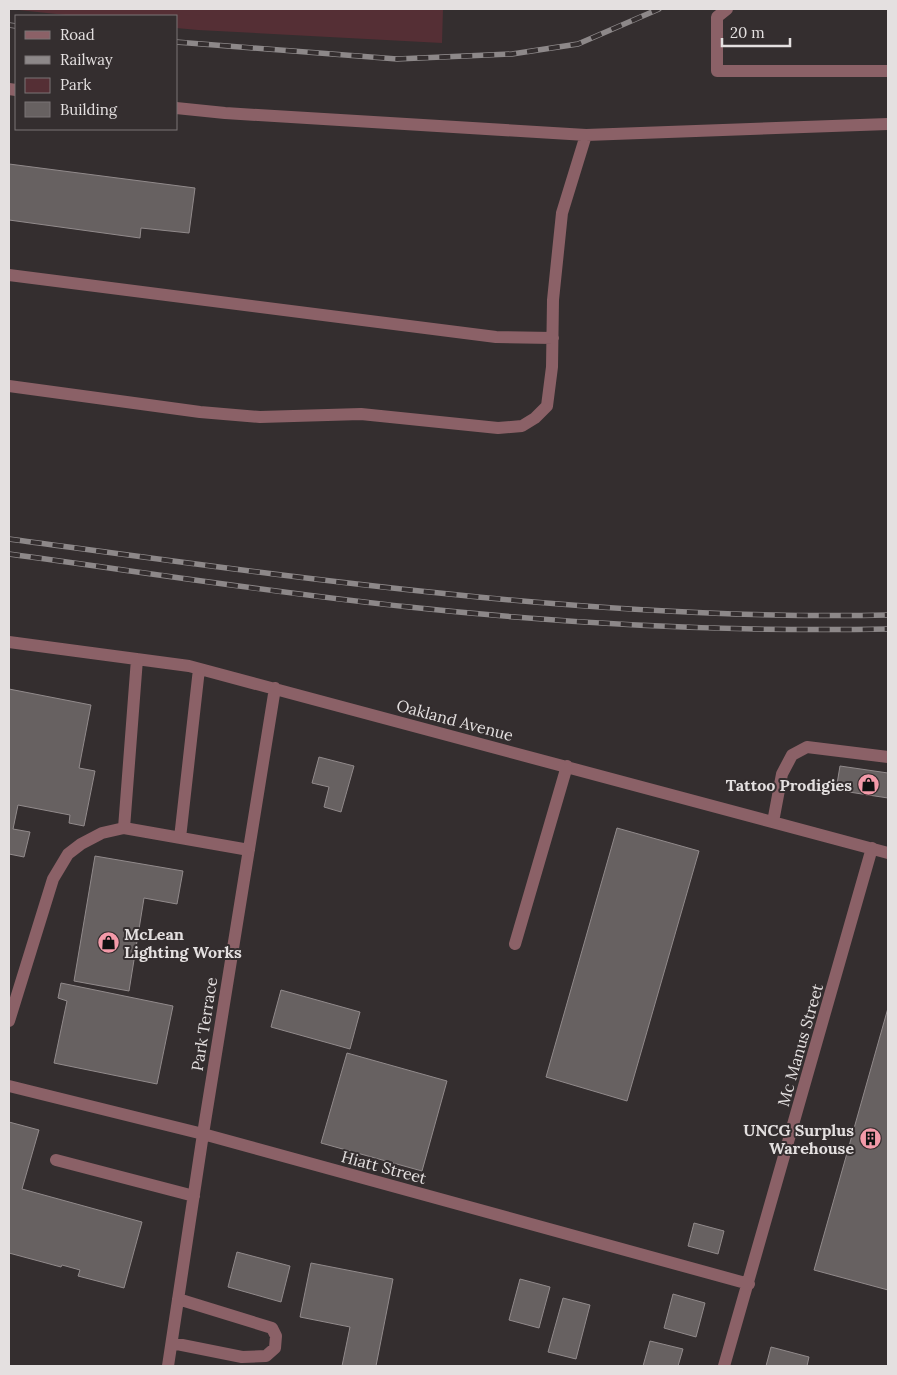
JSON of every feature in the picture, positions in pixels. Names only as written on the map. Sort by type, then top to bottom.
[{"type":"street","points":[[727,9],[717,17],[717,70],[888,71]]},
{"type":"street","points":[[178,108],[225,113],[586,135],[888,124]]},
{"type":"street","points":[[9,386],[200,412],[260,417],[361,414],[498,428],[522,426],[535,418],[547,406],[553,338],[553,300],[562,213],[586,135]]},
{"type":"street","points":[[9,275],[496,337],[553,338]]},
{"type":"street","name":"Oakland Avenue","points":[[9,642],[199,669],[888,853]]},
{"type":"street","points":[[124,828],[137,659]]},
{"type":"street","points":[[180,838],[199,669]]},
{"type":"street","name":"Park Terrace","points":[[168,1366],[203,1134],[275,688]]},
{"type":"street","points":[[773,822],[782,774],[792,755],[807,747],[888,757]]},
{"type":"street","points":[[514,944],[567,766]]},
{"type":"street","points":[[9,1022],[53,879],[68,854],[102,833],[124,828],[248,850]]},
{"type":"street","name":"Mc Manus Street","points":[[724,1366],[750,1284],[872,848]]},
{"type":"street","name":"Hiatt Street","points":[[9,1086],[203,1134],[750,1284]]},
{"type":"street","points":[[56,1160],[194,1196]]},
{"type":"street","points":[[172,1344],[242,1357],[266,1356],[275,1348],[276,1336],[272,1328],[178,1299]]},
{"type":"green space","points":[[9,9],[443,9],[442,43],[178,28],[178,15],[66,15]]},
{"type":"building","points":[[9,164],[195,188],[189,233],[141,228],[140,238],[9,220]]},
{"type":"building","points":[[9,689],[91,705],[79,768],[95,771],[84,826],[69,823],[70,815],[18,805],[13,829],[30,832],[24,857],[9,854]]},
{"type":"building","points":[[319,757],[354,766],[341,812],[324,807],[329,787],[312,783]]},
{"type":"building","points":[[840,766],[888,773],[888,798],[836,790]]},
{"type":"building","points":[[617,828],[699,851],[627,1101],[546,1077]]},
{"type":"building","points":[[95,856],[183,871],[177,904],[144,898],[129,991],[74,981]]},
{"type":"building","points":[[61,983],[173,1006],[157,1084],[54,1063],[67,1001],[58,998]]},
{"type":"building","points":[[281,990],[360,1012],[350,1049],[271,1027]]},
{"type":"building","name":"UNCG Surplus Warehouse","points":[[888,1008],[888,1290],[814,1270]]},
{"type":"building","points":[[347,1053],[447,1081],[422,1171],[321,1143]]},
{"type":"building","points":[[9,1122],[39,1130],[22,1189],[142,1222],[124,1288],[78,1276],[80,1270],[62,1265],[61,1267],[9,1253]]},
{"type":"building","points":[[694,1223],[724,1231],[718,1254],[688,1246]]},
{"type":"building","points":[[237,1252],[290,1266],[281,1302],[228,1287]]},
{"type":"building","points":[[311,1263],[393,1279],[376,1366],[342,1366],[350,1327],[300,1317]]},
{"type":"building","points":[[520,1279],[550,1287],[539,1328],[509,1320]]},
{"type":"building","points":[[673,1294],[705,1303],[696,1337],[664,1328]]},
{"type":"building","points":[[563,1298],[590,1305],[576,1359],[548,1352]]},
{"type":"building","points":[[650,1341],[683,1349],[678,1366],[643,1366]]},
{"type":"building","points":[[771,1347],[809,1357],[807,1366],[766,1366]]},
{"type":"railway","points":[[178,42],[397,59],[512,54],[578,44],[659,9]]},
{"type":"railway","points":[[9,25],[15,26]]},
{"type":"railway","points":[[9,539],[337,582],[557,604],[777,615],[888,615]]},
{"type":"railway","points":[[9,554],[309,595],[469,613],[648,626],[828,630],[888,629]]},
{"type":"place","name":"Tattoo Prodigies","points":[[868,785]]},
{"type":"place","name":"McLean Lighting Works","points":[[108,943]]},
{"type":"place","name":"UNCG Surplus Warehouse","points":[[870,1139]]}]
